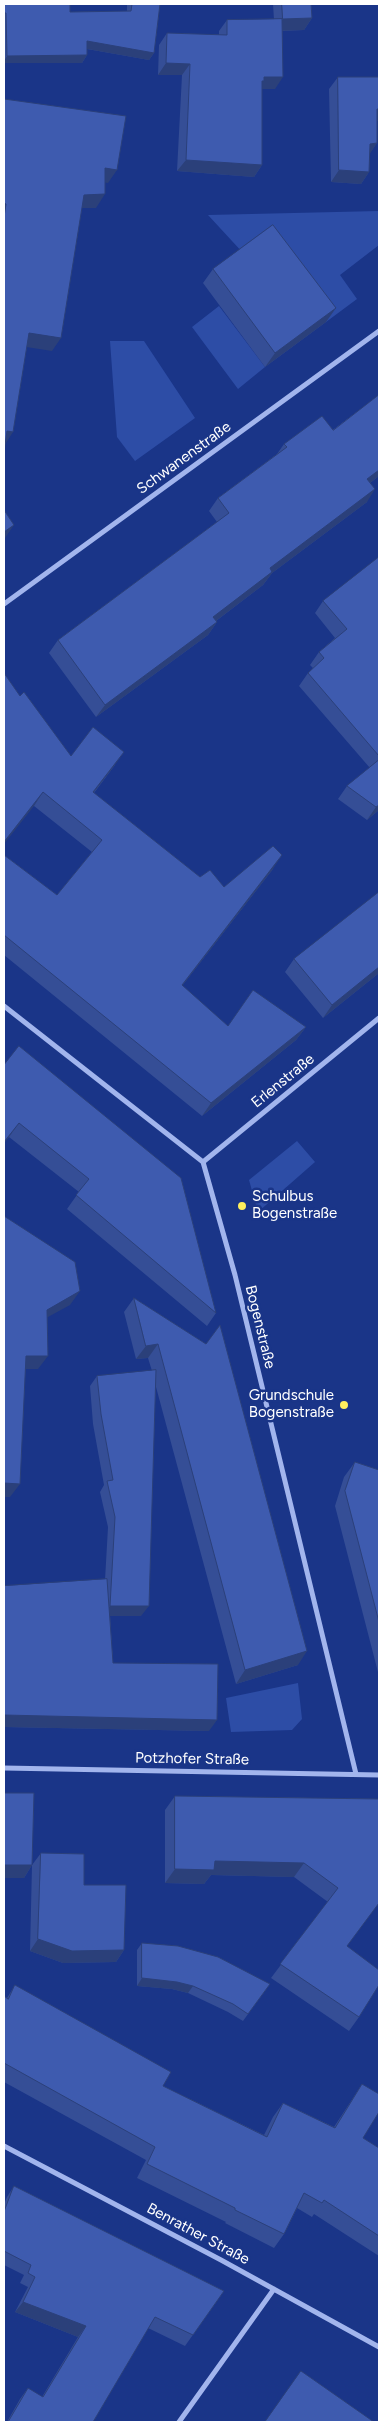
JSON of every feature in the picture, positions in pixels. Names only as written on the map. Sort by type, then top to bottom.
[{"type":"street","name":"Schwanenstraße","points":[[4,604],[379,331]]},
{"type":"street","points":[[4,1006],[202,1162]]},
{"type":"street","name":"Erlenstraße","points":[[202,1162],[379,1018]]},
{"type":"street","name":"Bogenstraße","points":[[202,1162],[235,1275],[356,1774]]},
{"type":"street","name":"Potzhofer Straße","points":[[4,1768],[379,1775]]},
{"type":"street","name":"Benrather Straße","points":[[4,2146],[379,2346]]},
{"type":"street","points":[[179,2422],[274,2289]]},
{"type":"shaded area","points":[[379,211],[379,245],[340,275],[357,299],[326,322],[291,276],[244,254],[208,215]]},
{"type":"shaded area","points":[[219,306],[265,367],[238,389],[192,327]]},
{"type":"shaded area","points":[[110,341],[144,341],[195,418],[135,461],[117,437]]},
{"type":"shaded area","points":[[297,1141],[315,1162],[258,1212],[249,1180]]},
{"type":"shaded area","points":[[298,1683],[302,1719],[292,1730],[231,1732],[226,1698]]},
{"type":"building","points":[[4,4],[70,4],[70,12],[131,11],[132,4],[160,4],[154,53],[87,41],[87,55],[7,56]]},
{"type":"building","points":[[282,4],[311,4],[312,18],[283,19]]},
{"type":"building","points":[[282,19],[283,77],[264,77],[264,81],[262,81],[262,165],[186,160],[190,64],[166,63],[167,33],[227,35],[227,20]]},
{"type":"building","points":[[338,77],[379,77],[377,143],[370,144],[369,172],[339,170]]},
{"type":"building","points":[[4,99],[126,116],[117,170],[105,168],[105,194],[84,195],[61,338],[29,333],[13,432],[7,431],[4,452],[4,217],[6,204],[4,203]]},
{"type":"building","points":[[273,225],[336,308],[275,353],[213,269]]},
{"type":"building","points":[[379,395],[379,470],[367,479],[375,489],[270,568],[272,572],[213,617],[217,622],[105,705],[58,640],[229,513],[218,498],[287,447],[284,444],[322,416],[333,430]]},
{"type":"building","points":[[4,510],[14,525],[4,532]]},
{"type":"building","points":[[379,557],[379,756],[308,673],[324,658],[319,652],[347,629],[323,601]]},
{"type":"building","points":[[4,673],[20,696],[24,692],[71,756],[93,727],[124,752],[93,792],[200,877],[210,870],[224,887],[273,846],[282,855],[182,985],[228,1026],[253,990],[306,1027],[211,1103],[4,935],[4,855],[57,895],[102,840],[43,792],[4,842]]},
{"type":"building","points":[[379,760],[379,805],[376,807],[347,786]]},
{"type":"building","points":[[379,892],[379,967],[332,1005],[294,959]]},
{"type":"building","points":[[19,1046],[181,1178],[216,1313],[76,1195],[89,1179],[19,1123],[4,1142],[4,1065]]},
{"type":"building","points":[[4,1216],[75,1262],[80,1291],[47,1310],[48,1356],[26,1356],[20,1484],[4,1483]]},
{"type":"building","points":[[134,1298],[206,1344],[220,1325],[307,1651],[245,1670],[158,1344],[146,1346]]},
{"type":"building","points":[[156,1370],[149,1606],[110,1606],[115,1517],[107,1481],[113,1480],[101,1414],[97,1376]]},
{"type":"building","points":[[355,1462],[379,1470],[379,1622],[345,1491]]},
{"type":"building","points":[[107,1579],[113,1663],[218,1664],[217,1720],[4,1715],[4,1586]]},
{"type":"building","points":[[4,1793],[34,1793],[32,1865],[4,1865]]},
{"type":"building","points":[[175,1796],[379,1799],[379,1903],[347,1946],[379,1970],[379,1985],[359,2017],[280,1964],[338,1888],[304,1863],[215,1861],[214,1870],[175,1869]]},
{"type":"building","points":[[41,1853],[84,1854],[84,1885],[126,1885],[124,1950],[72,1951],[38,1939]]},
{"type":"building","points":[[142,1943],[178,1946],[218,1957],[270,1984],[248,2014],[233,2004],[193,1986],[142,1978]]},
{"type":"building","points":[[15,1985],[171,2072],[163,2086],[267,2137],[283,2103],[335,2128],[362,2084],[379,2094],[379,2112],[363,2138],[379,2148],[379,2236],[324,2200],[322,2203],[304,2193],[284,2234],[147,2164],[155,2147],[4,2063],[4,1996],[8,1999]]},
{"type":"building","points":[[14,2186],[224,2291],[193,2335],[155,2317],[93,2422],[8,2422],[28,2388],[43,2397],[86,2326],[23,2302],[35,2277],[28,2273],[31,2265],[4,2251],[4,2212]]},
{"type":"building","points":[[301,2371],[374,2422],[265,2422]]},
{"type":"place","name":"Schulbus Bogenstraße","points":[[242,1206]]},
{"type":"place","name":"Grundschule Bogenstraße","points":[[344,1405]]}]
